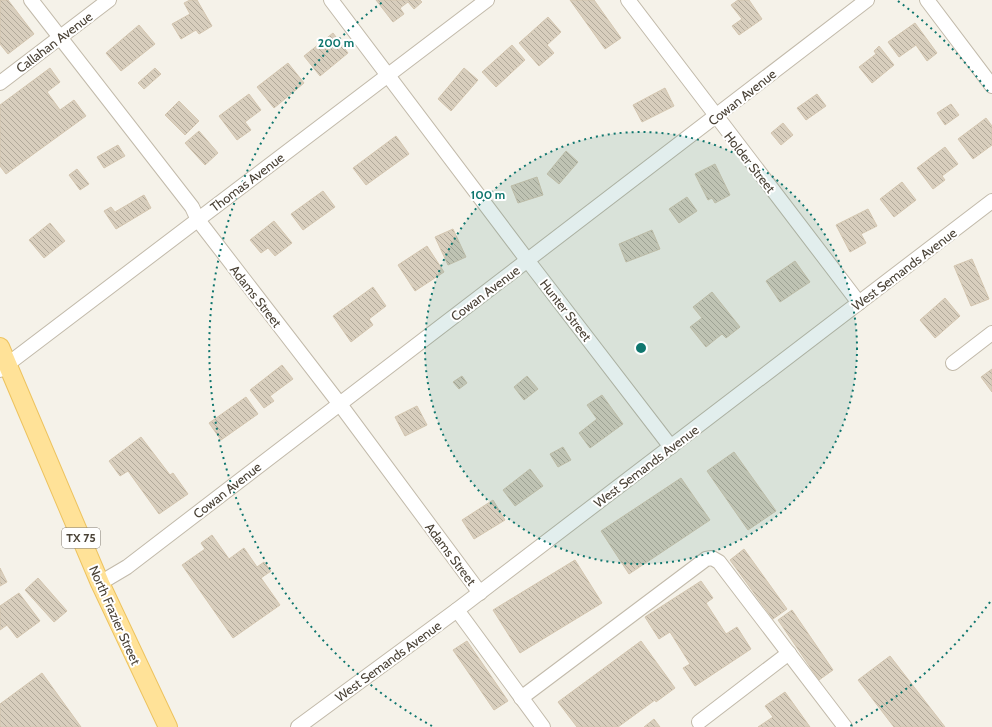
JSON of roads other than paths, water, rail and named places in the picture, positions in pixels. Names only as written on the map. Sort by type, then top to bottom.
[{"type":"main road","name":"North Frazier Street","points":[[0,348],[4,367],[100,583],[168,727]]},
{"type":"street","name":"Adams Street","points":[[31,0],[192,207],[198,220],[339,403],[480,592]]},
{"type":"street","name":"Callahan Avenue","points":[[0,83],[109,0]]},
{"type":"street","name":"Hunter Street","points":[[331,0],[528,261],[671,447]]},
{"type":"street","name":"Thomas Avenue","points":[[4,367],[487,0]]},
{"type":"street","name":"Holder Street","points":[[628,0],[859,303]]},
{"type":"street","name":"Cowan Avenue","points":[[100,583],[127,567],[339,403],[528,261],[867,0]]},
{"type":"street","points":[[927,0],[992,86]]},
{"type":"street","name":"West Semands Avenue","points":[[298,727],[457,610],[992,201]]},
{"type":"street","points":[[953,363],[992,333]]},
{"type":"street","points":[[521,698],[706,559],[712,558],[719,562],[846,727]]},
{"type":"street","points":[[457,610],[543,727]]},
{"type":"street","points":[[699,722],[789,653]]}]
